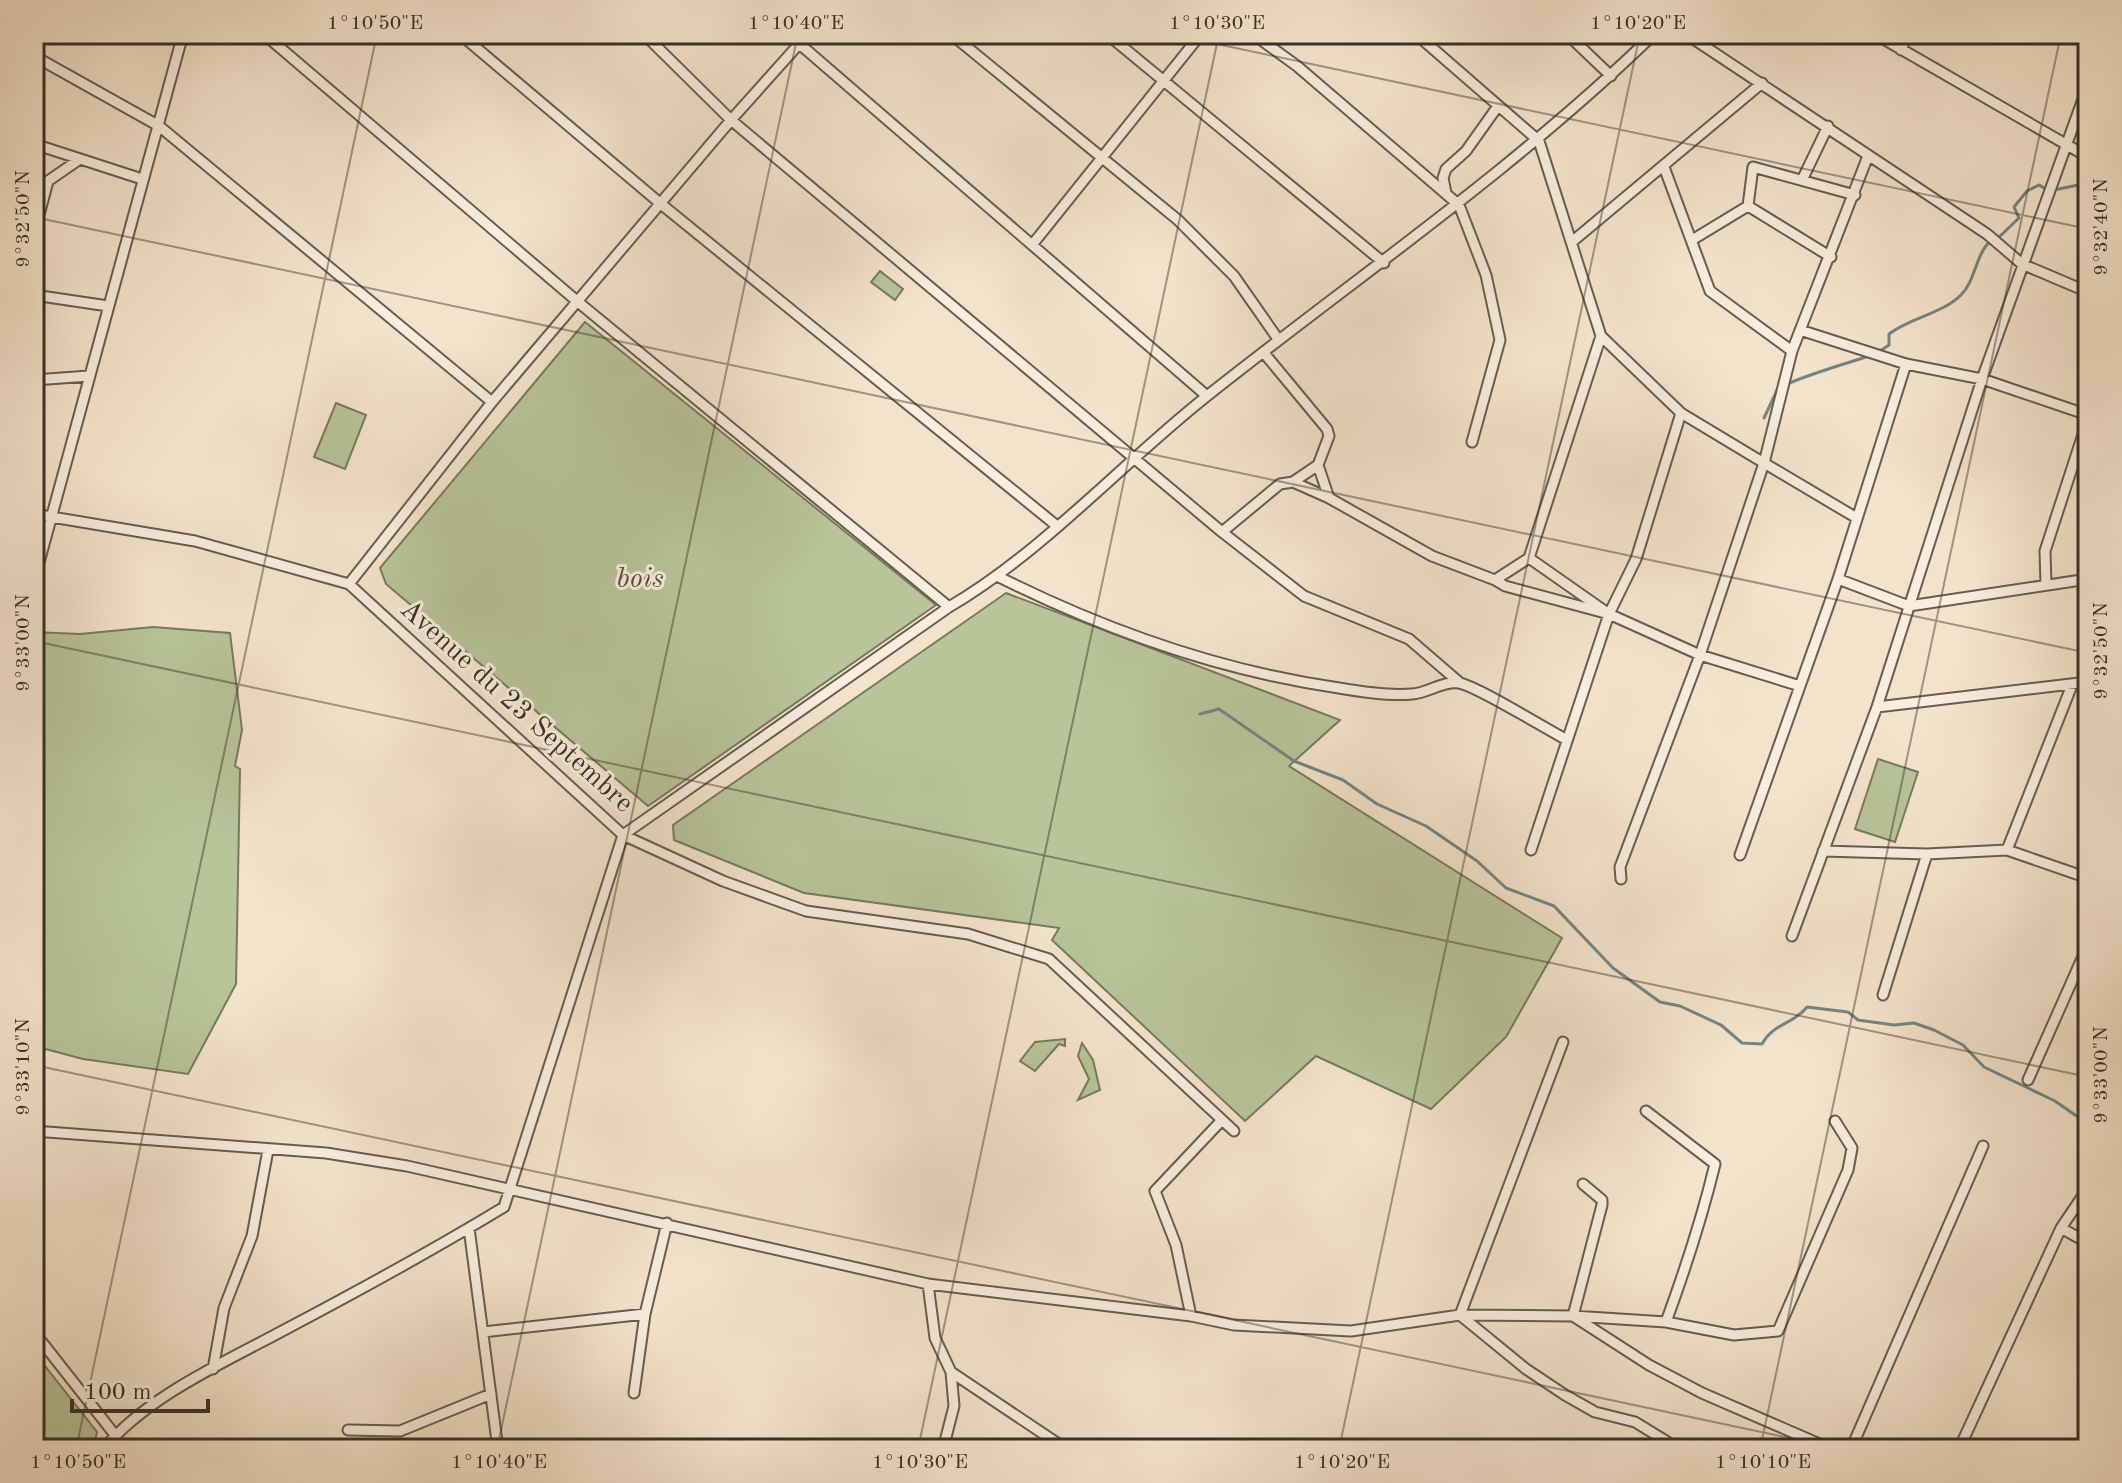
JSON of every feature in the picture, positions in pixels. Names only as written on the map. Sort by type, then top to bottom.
[{"type":"street","points":[[34,581],[183,34]]},
{"type":"street","points":[[264,34],[578,302],[949,607]]},
{"type":"street","points":[[460,34],[661,204],[1057,526]]},
{"type":"street","points":[[644,34],[731,120],[1132,458],[1304,596],[1409,639],[1460,683],[1567,740]]},
{"type":"street","points":[[788,34],[1207,396]]},
{"type":"street","points":[[349,584],[492,402],[808,34]]},
{"type":"street","points":[[951,34],[1178,220],[1234,276],[1278,339]]},
{"type":"street","points":[[1107,34],[1384,263]]},
{"type":"street","points":[[1032,245],[1201,34]]},
{"type":"street","points":[[1253,34],[1297,66],[1459,205],[1486,275],[1500,340],[1472,442]]},
{"type":"street","points":[[1416,34],[1539,141],[1601,336],[1681,413],[1855,517]]},
{"type":"street","points":[[1567,34],[1611,76]]},
{"type":"street","points":[[104,1449],[115,1435],[142,1413],[213,1369],[504,1207],[623,835],[949,607],[999,577],[1132,458],[1207,396],[1539,141],[1654,34]]},
{"type":"street","points":[[1686,34],[1987,234],[2022,264],[2088,292]]},
{"type":"street","points":[[1875,34],[2088,157]]},
{"type":"street","points":[[1901,50],[1908,34]]},
{"type":"street","points":[[34,56],[159,126],[492,402]]},
{"type":"street","points":[[1573,241],[1762,83]]},
{"type":"street","points":[[1792,936],[1877,707],[1982,379],[2088,85]]},
{"type":"street","points":[[1446,193],[1443,178],[1446,169],[1466,151],[1498,106]]},
{"type":"street","points":[[1803,178],[1828,126]]},
{"type":"street","points":[[34,144],[142,179]]},
{"type":"street","points":[[1621,879],[1620,867],[1700,655],[1764,463],[1792,351],[1868,156]]},
{"type":"street","points":[[34,234],[48,181],[80,159]]},
{"type":"street","points":[[1664,167],[1710,291],[1792,351]]},
{"type":"street","points":[[1748,206],[1753,167],[1803,178],[1855,195]]},
{"type":"street","points":[[1692,240],[1748,206]]},
{"type":"street","points":[[1748,206],[1831,257]]},
{"type":"street","points":[[34,295],[108,306]]},
{"type":"street","points":[[1800,330],[1906,364],[1982,379],[2088,417],[2045,551],[2046,585]]},
{"type":"street","points":[[1495,580],[1529,558],[1601,336]]},
{"type":"street","points":[[1222,532],[1280,484],[1293,482],[1318,465],[1329,436],[1327,429],[1264,353]]},
{"type":"street","points":[[1740,855],[1838,579],[1855,517],[1906,364]]},
{"type":"street","points":[[34,380],[89,376]]},
{"type":"street","points":[[1531,850],[1609,614],[1636,559],[1681,413]]},
{"type":"street","points":[[1318,465],[1329,498]]},
{"type":"street","points":[[1293,482],[1329,498],[1432,556],[1505,586],[1609,614],[1700,655],[1800,686]]},
{"type":"street","name":"Avenue du 23 Septembre","points":[[34,514],[195,541],[349,584],[623,835],[723,881],[806,911],[968,934],[1049,959],[1234,1131]]},
{"type":"street","points":[[1529,558],[1609,614]]},
{"type":"street","points":[[999,577],[1063,609],[1149,642],[1220,664],[1340,688],[1415,695],[1438,685],[1460,683]]},
{"type":"street","points":[[1838,579],[1909,606],[2088,579]]},
{"type":"street","points":[[1877,707],[2088,682]]},
{"type":"street","points":[[2007,850],[2072,685]]},
{"type":"street","points":[[1823,851],[1927,854],[2007,850],[2088,878]]},
{"type":"street","points":[[1883,995],[1927,854]]},
{"type":"street","points":[[2028,1080],[2088,945]]},
{"type":"street","points":[[1460,1315],[1563,1042]]},
{"type":"street","points":[[1646,1111],[1715,1164],[1704,1217],[1691,1243],[1666,1322]]},
{"type":"street","points":[[1191,1316],[1176,1245],[1155,1191],[1221,1121]]},
{"type":"street","points":[[34,1131],[326,1153],[407,1166],[928,1284],[1191,1316],[1234,1325],[1351,1331],[1460,1315],[1573,1316],[1666,1322],[1734,1335],[1778,1331],[1848,1170],[1852,1148],[1835,1121]]},
{"type":"street","points":[[1851,1449],[1983,1146]]},
{"type":"street","points":[[213,1369],[224,1308],[252,1236],[268,1150]]},
{"type":"street","points":[[1573,1316],[1602,1205],[1602,1200],[1583,1184]]},
{"type":"street","points":[[1959,1449],[2061,1228],[2088,1188]]},
{"type":"street","points":[[634,1393],[645,1314],[667,1223]]},
{"type":"street","points":[[469,1228],[498,1449]]},
{"type":"street","points":[[2061,1228],[2088,1243]]},
{"type":"street","points":[[928,1284],[935,1338],[951,1372],[954,1406],[943,1449]]},
{"type":"street","points":[[483,1332],[645,1314]]},
{"type":"street","points":[[1460,1315],[1526,1369],[1565,1395],[1595,1412],[1635,1422],[1679,1449]]},
{"type":"street","points":[[1573,1316],[1649,1365],[1702,1393],[1831,1449]]},
{"type":"street","points":[[34,1332],[115,1435]]},
{"type":"street","points":[[951,1372],[1066,1449]]},
{"type":"street","points":[[348,1430],[400,1431],[491,1394]]},
{"type":"green space","points":[[880,271],[903,289],[895,300],[871,282]]},
{"type":"green space","name":"bois","points":[[585,322],[936,605],[648,806],[386,584],[380,568]]},
{"type":"green space","points":[[336,403],[366,415],[345,469],[314,457]]},
{"type":"green space","points":[[1006,593],[1340,720],[1289,766],[1562,938],[1506,1037],[1431,1109],[1316,1056],[1245,1121],[1052,940],[1059,928],[804,893],[674,840],[673,825]]},
{"type":"green space","points":[[153,627],[230,633],[242,730],[235,766],[240,769],[236,984],[188,1074],[83,1059],[34,1046],[34,632],[80,634]]},
{"type":"green space","points":[[1878,759],[1918,772],[1895,842],[1855,829]]},
{"type":"green space","points":[[1065,1039],[1065,1046],[1059,1044],[1035,1071],[1020,1061],[1035,1042]]},
{"type":"green space","points":[[1082,1043],[1093,1060],[1100,1090],[1078,1100],[1089,1079],[1078,1056]]},
{"type":"green space","points":[[34,1352],[97,1432],[93,1449],[34,1449]]},
{"type":"waterway","points":[[1998,238],[2019,218],[2014,207],[2027,191],[2039,185],[2049,191],[2088,183]]},
{"type":"waterway","points":[[1880,351],[1889,345],[1889,334],[1945,307],[1961,295],[1982,252],[1991,241]]},
{"type":"waterway","points":[[1787,384],[1869,356]]},
{"type":"waterway","points":[[1764,418],[1779,386]]},
{"type":"waterway","points":[[1200,714],[1219,709],[1294,761],[1343,780],[1377,804],[1426,826],[1477,861],[1506,888],[1554,906],[1613,968],[1660,1002],[1680,1006],[1721,1025],[1742,1043],[1762,1044],[1772,1032],[1807,1007],[1848,1012],[1858,1020],[1894,1025],[1914,1023],[1963,1045],[1984,1067],[2055,1101],[2088,1124]]}]
